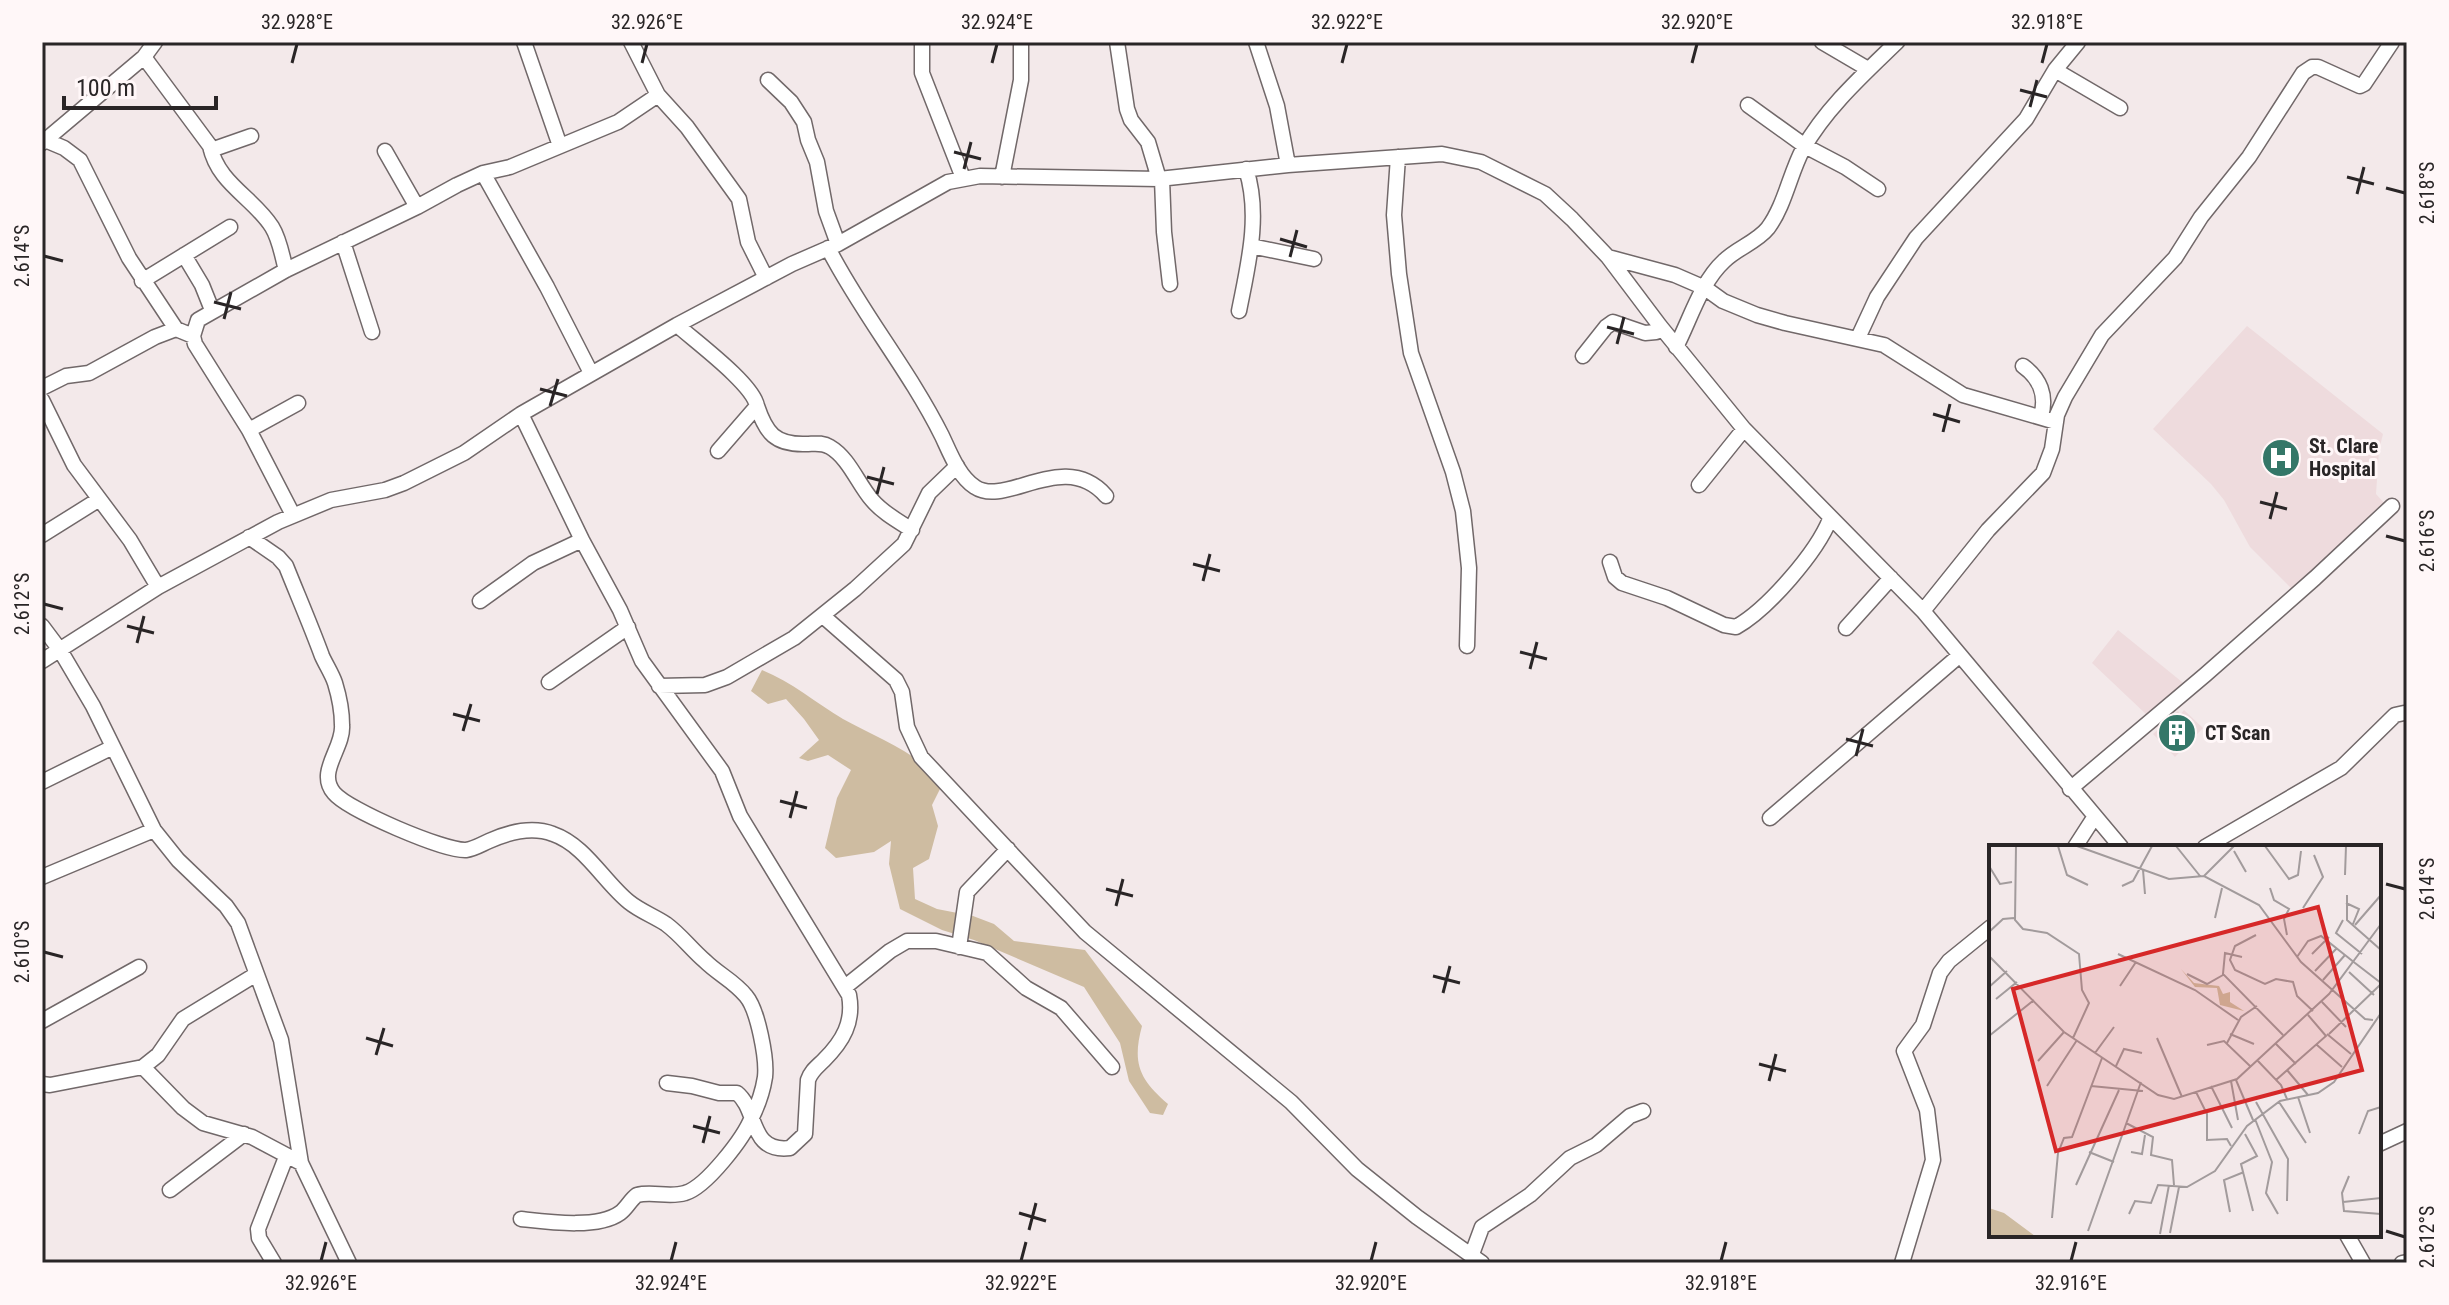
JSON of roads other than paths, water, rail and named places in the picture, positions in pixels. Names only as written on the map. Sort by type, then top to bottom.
[{"type":"street","points":[[44,142],[144,57],[155,42]]},
{"type":"street","points":[[524,42],[560,146]]},
{"type":"street","points":[[631,42],[658,95],[687,127],[739,199],[748,242],[766,278]]},
{"type":"street","points":[[922,42],[922,73],[963,178]]},
{"type":"street","points":[[1002,177],[1021,80],[1021,42]]},
{"type":"street","points":[[1117,42],[1127,109],[1131,120],[1148,142],[1160,179],[1170,284]]},
{"type":"street","points":[[1256,42],[1277,106],[1288,165]]},
{"type":"street","points":[[1822,42],[1868,69]]},
{"type":"street","points":[[1676,347],[1705,288],[1722,262],[1768,229],[1805,146],[1868,69],[1897,42]]},
{"type":"street","points":[[1858,338],[1877,297],[1916,238],[2026,119],[2055,70],[2078,42]]},
{"type":"street","points":[[1923,611],[1988,530],[2043,473],[2065,397],[2102,335],[2175,258],[2201,217],[2249,157],[2303,73],[2318,67],[2360,86],[2392,42]]},
{"type":"street","points":[[144,57],[211,150],[220,173],[273,228],[286,270]]},
{"type":"street","points":[[2055,70],[2120,108]]},
{"type":"street","points":[[768,80],[791,102],[804,122],[817,162],[833,246],[843,278],[913,381],[957,466],[972,486],[985,491],[1073,477],[1095,484],[1106,496]]},
{"type":"street","points":[[293,515],[249,430],[195,344],[193,336],[198,320],[286,270],[483,173],[510,167],[618,122],[658,95]]},
{"type":"street","points":[[1748,105],[1805,146],[1878,189]]},
{"type":"street","points":[[211,150],[251,136]]},
{"type":"street","points":[[44,142],[64,148],[80,160],[142,281],[176,329],[193,336]]},
{"type":"street","points":[[385,151],[417,207]]},
{"type":"street","points":[[42,661],[158,587],[293,515],[331,500],[385,490],[464,453],[521,414],[591,373],[948,182],[963,178],[1002,177],[1160,179],[1288,165],[1442,154],[1481,162],[1545,194],[1608,257],[1676,347],[1744,429],[1923,611],[2119,845]]},
{"type":"street","points":[[1398,157],[1394,215],[1399,274],[1411,353],[1453,472],[1463,511],[1469,568],[1467,646]]},
{"type":"street","points":[[1239,311],[1251,246],[1252,193],[1246,169]]},
{"type":"street","points":[[483,173],[591,373]]},
{"type":"street","points":[[142,281],[230,227]]},
{"type":"street","points":[[343,242],[372,332]]},
{"type":"street","points":[[1251,246],[1314,259]]},
{"type":"street","points":[[184,255],[202,285],[212,310]]},
{"type":"street","points":[[1608,257],[1675,275],[1757,315],[1884,345],[1963,395],[2056,422]]},
{"type":"street","points":[[1583,356],[1613,322],[1645,333],[1656,332],[1660,326]]},
{"type":"street","points":[[677,325],[745,383],[755,396],[764,427],[777,438],[790,443],[830,447],[877,505],[912,530]]},
{"type":"street","points":[[42,388],[66,376],[89,373],[176,329]]},
{"type":"street","points":[[2023,366],[2031,372],[2042,391],[2044,405],[2041,416]]},
{"type":"street","points":[[42,400],[74,465],[124,531],[158,587]]},
{"type":"street","points":[[249,430],[298,403]]},
{"type":"street","points":[[718,451],[757,406]]},
{"type":"street","points":[[521,414],[642,661],[722,771],[740,816],[845,987],[852,1015],[849,1027],[834,1049],[810,1074],[805,1134],[790,1148],[775,1147],[758,1134],[746,1104],[737,1093],[719,1093],[667,1083]]},
{"type":"street","points":[[1699,485],[1744,429]]},
{"type":"street","points":[[659,686],[705,685],[727,677],[794,638],[904,544],[929,493],[957,466]]},
{"type":"street","points":[[42,535],[98,500]]},
{"type":"street","points":[[2070,789],[2315,578],[2392,506]]},
{"type":"street","points":[[1610,562],[1615,577],[1622,583],[1667,598],[1724,625],[1736,627],[1768,600],[1809,557],[1830,519]]},
{"type":"street","points":[[249,537],[286,566],[335,682],[342,725],[339,745],[329,765],[328,777],[334,794],[345,803],[416,837],[459,849],[474,848],[516,831],[553,833],[569,843],[630,903],[686,939],[700,957],[750,999],[757,1018],[765,1074],[751,1120],[717,1166],[688,1193],[637,1195],[623,1212],[601,1221],[551,1223],[521,1219]]},
{"type":"street","points":[[480,601],[533,563],[582,540]]},
{"type":"street","points":[[1846,628],[1891,578]]},
{"type":"street","points":[[823,616],[896,680],[902,692],[907,727],[921,757],[1085,932],[1291,1102],[1357,1169],[1477,1259],[1482,1227],[1530,1195],[1570,1158],[1596,1145],[1630,1116],[1643,1111]]},
{"type":"street","points":[[42,626],[93,706],[154,830],[178,860],[232,915],[244,937],[255,975],[281,1040],[301,1163],[349,1263]]},
{"type":"street","points":[[549,682],[628,627]]},
{"type":"street","points":[[1770,818],[1960,655]]},
{"type":"street","points":[[2209,845],[2341,768],[2395,715],[2404,713]]},
{"type":"street","points":[[42,782],[113,747]]},
{"type":"street","points":[[2076,845],[2095,816]]},
{"type":"street","points":[[42,877],[154,830]]},
{"type":"street","points":[[959,947],[967,892],[1008,849]]},
{"type":"street","points":[[1902,1263],[1933,1160],[1927,1110],[1905,1055],[1905,1047],[1923,1025],[1940,973],[1949,961],[1989,929]]},
{"type":"street","points":[[845,987],[907,941],[924,939],[987,953],[1026,988],[1061,1008],[1112,1067]]},
{"type":"street","points":[[42,1021],[139,967]]},
{"type":"street","points":[[42,1084],[143,1067],[158,1055],[183,1019],[255,975]]},
{"type":"street","points":[[143,1067],[183,1108],[203,1123],[244,1134],[301,1163]]},
{"type":"street","points":[[2381,1143],[2407,1131]]},
{"type":"street","points":[[170,1190],[244,1134]]},
{"type":"street","points":[[274,1263],[259,1238],[258,1229],[286,1157]]},
{"type":"street","points":[[2348,1237],[2363,1263]]},
{"type":"place","name":"St. Clare Hospital","points":[[2281,458]]},
{"type":"place","name":"CT Scan","points":[[2177,733]]}]
